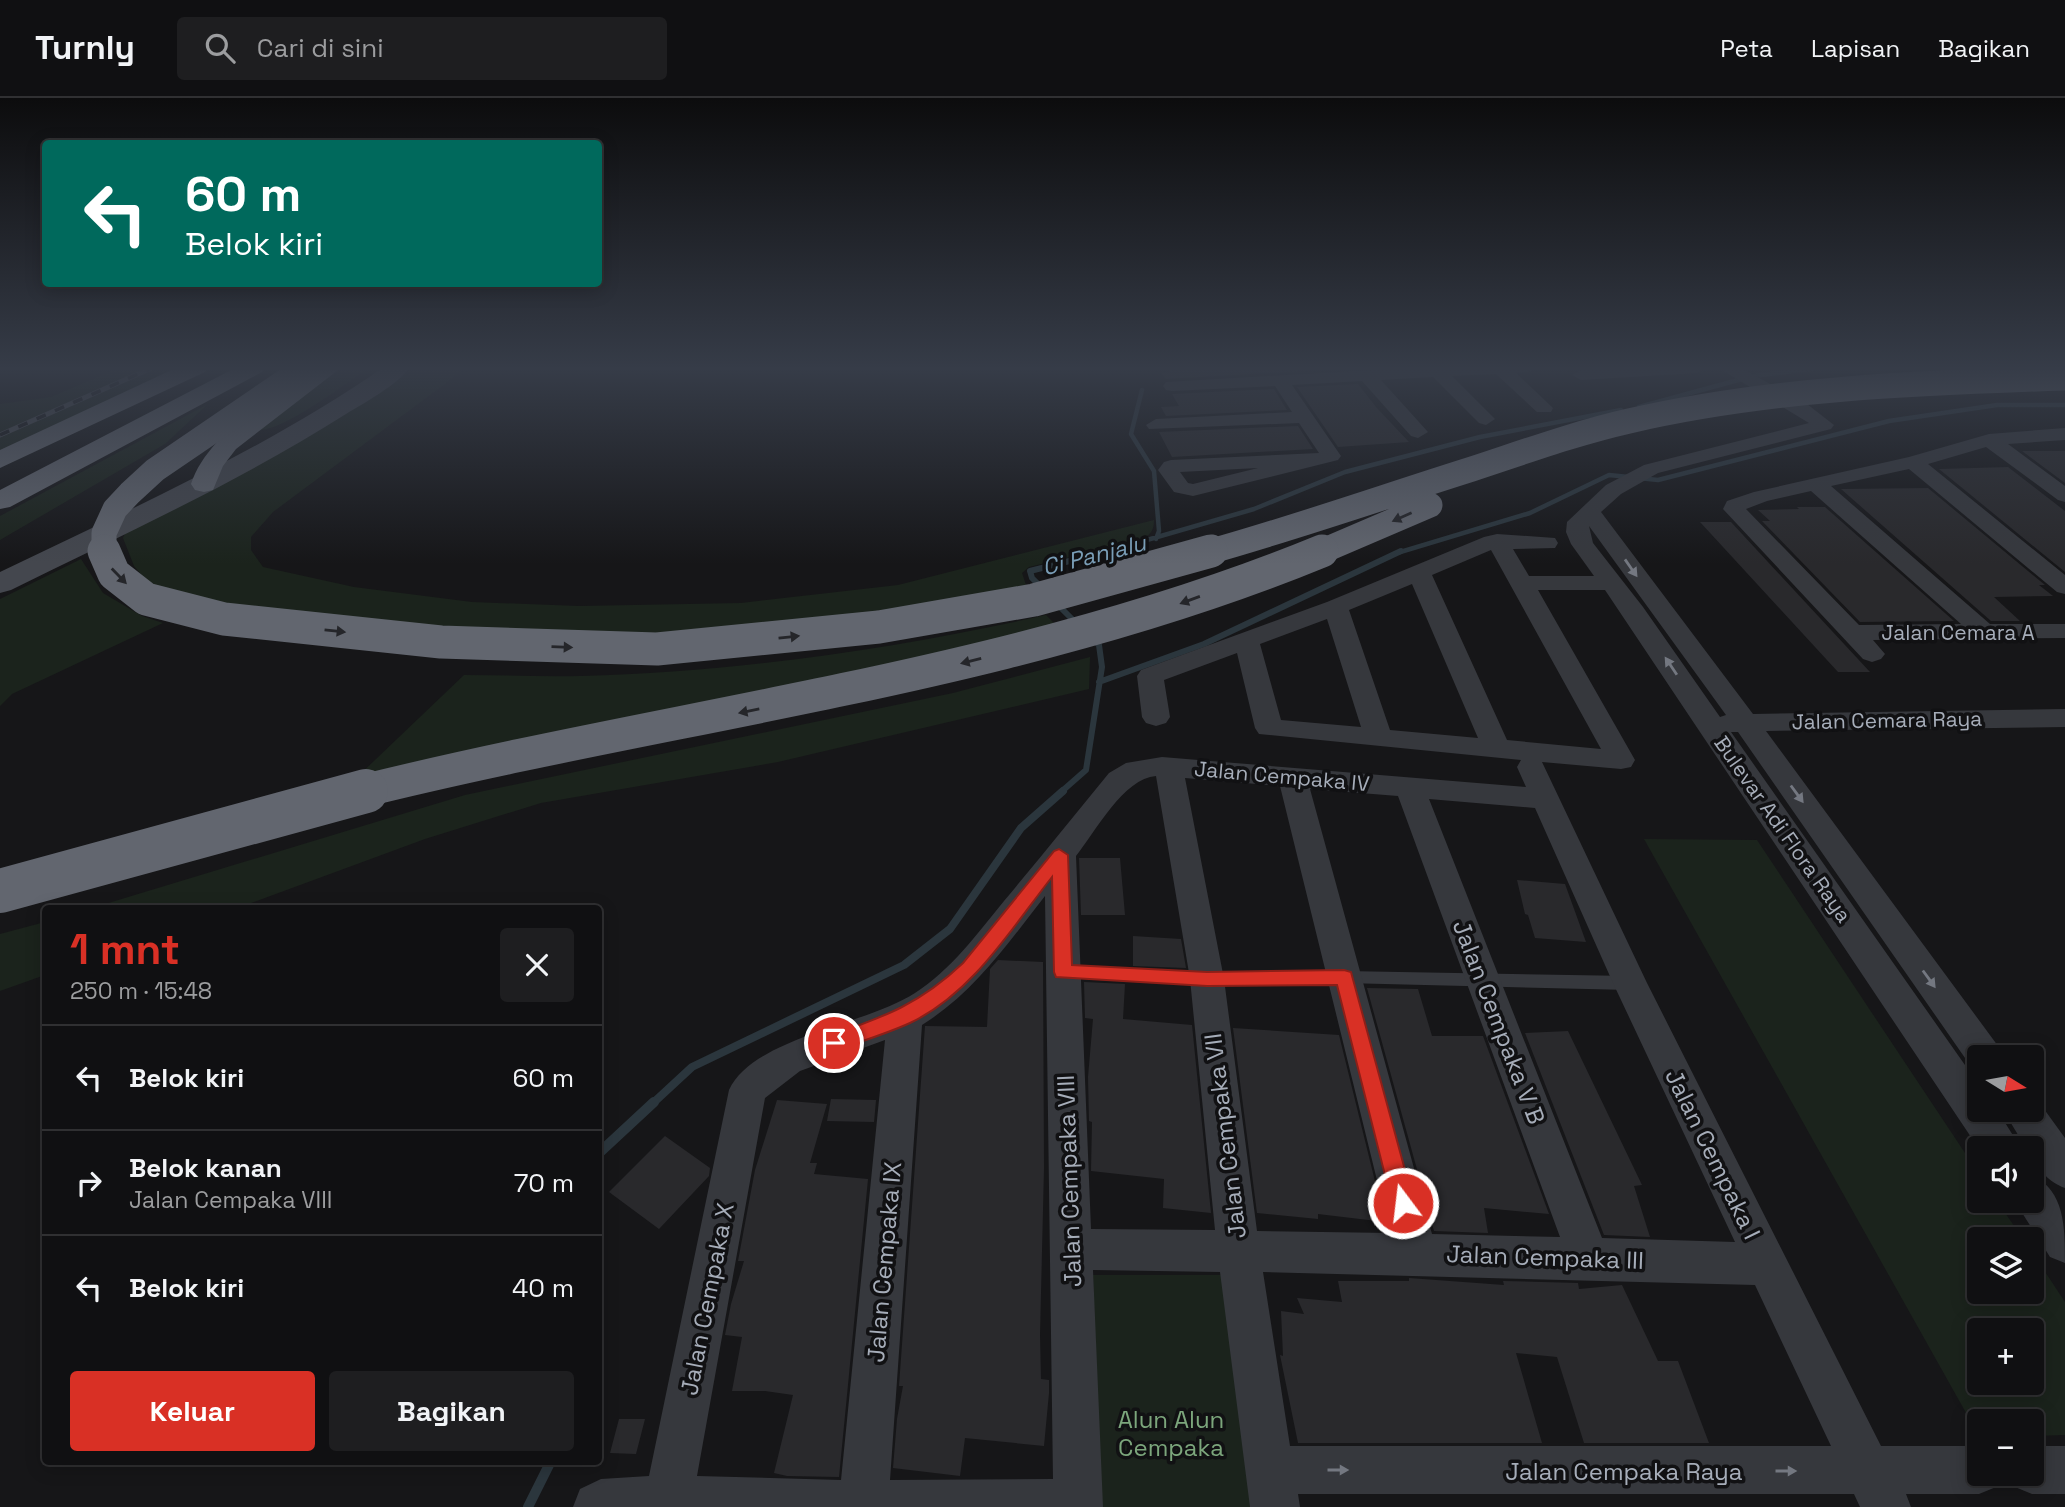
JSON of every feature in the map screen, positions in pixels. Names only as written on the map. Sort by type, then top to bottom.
[{"type":"highway","points":[[5,458],[58,433]]},
{"type":"highway","points":[[0,482],[96,433]]},
{"type":"highway","points":[[0,501],[129,433]]},
{"type":"highway","points":[[210,433],[174,457],[130,493],[115,509],[104,533],[104,552],[114,574],[146,599],[238,621],[441,642],[622,648],[718,644],[879,627],[1034,600],[1268,535],[1587,433]]},
{"type":"highway","points":[[205,478],[214,457],[241,433]]},
{"type":"highway","points":[[247,433],[247,436],[253,437],[280,434]]},
{"type":"highway","points":[[0,891],[464,767],[780,704],[1065,638],[1182,603],[1376,529],[1479,483],[1648,433]]},
{"type":"street","points":[[0,573],[300,433]]},
{"type":"street","points":[[1314,459],[1171,466],[1168,470],[1181,488],[1193,489],[1331,456],[1316,433]]},
{"type":"street","name":"Bulevar Adi Flora Raya","points":[[1793,433],[1680,461],[1632,478],[1603,498],[1578,522],[1577,532],[1582,544],[1612,583],[1733,731],[1976,1045]]},
{"type":"street","points":[[0,584],[205,478],[280,434]]},
{"type":"street","points":[[1872,654],[1734,509],[1737,504],[1761,496],[1913,462],[1989,440],[2065,434]]},
{"type":"street","points":[[1989,440],[2065,496]]},
{"type":"street","points":[[1913,462],[2065,587]]},
{"type":"street","points":[[1816,484],[1984,632]]},
{"type":"street","name":"Bulevar Adi Flora Raya","points":[[1590,513],[1993,1136]]},
{"type":"street","points":[[1156,717],[1150,676],[1336,607],[1497,541],[1548,543]]},
{"type":"street","points":[[1246,640],[1269,728],[1621,760],[1497,541]]},
{"type":"street","points":[[1420,574],[1497,750]]},
{"type":"street","points":[[1522,583],[1612,583]]},
{"type":"street","points":[[1336,607],[1379,739]]},
{"type":"street","name":"Jalan Cemara A","points":[[1852,633],[2065,631]]},
{"type":"street","name":"Jalan Cemara Raya","points":[[1733,731],[2065,718]]},
{"type":"street","name":"Jalan Cemara Raya","points":[[1733,731],[2065,734]]},
{"type":"street","name":"Jalan Cempaka IV","points":[[748,1090],[787,1060],[905,1017],[930,1002],[970,968],[1119,780],[1132,770],[1148,766],[1169,766],[1409,786],[1538,783]]},
{"type":"street","name":"Jalan Cempaka VII","points":[[1169,766],[1207,979],[1238,1251],[1272,1488]]},
{"type":"street","points":[[1292,776],[1416,1254]]},
{"type":"street","name":"Jalan Cempaka I","points":[[1538,783],[1629,982],[1878,1489]]},
{"type":"street","name":"Jalan Cempaka V B","points":[[1409,786],[1589,1259]]},
{"type":"street","name":"Jalan Cempaka VIII","points":[[1059,855],[1078,1506]]},
{"type":"street","name":"Jalan Cempaka IX","points":[[863,1506],[905,1017]]},
{"type":"street","name":"Jalan Cempaka X","points":[[668,1503],[748,1090]]},
{"type":"street","points":[[2031,1122],[2065,1170]]},
{"type":"street","points":[[2044,1212],[2065,1243]]},
{"type":"street","name":"Jalan Cempaka III","points":[[1071,1249],[1416,1254],[1767,1264]]},
{"type":"street","points":[[2044,1470],[2065,1470]]},
{"type":"street","name":"Jalan Cempaka Raya","points":[[1272,1488],[1878,1489],[1967,1473]]},
{"type":"street","points":[[598,1507],[601,1504],[668,1503],[1078,1506]]},
{"type":"lane","points":[[1063,972],[1207,979],[1344,977],[1629,982]]},
{"type":"green space","points":[[0,433],[45,433],[0,454]]},
{"type":"green space","points":[[155,433],[177,433],[165,444],[0,540],[0,516]]},
{"type":"green space","points":[[308,433],[379,433],[273,512],[251,537],[251,550],[263,567],[354,587],[472,602],[579,606],[741,603],[898,585],[1154,520],[1150,534],[1144,538],[1029,567],[1022,573],[1026,585],[931,607],[761,629],[543,638],[258,614],[152,587],[134,566],[123,538],[128,527]]},
{"type":"green space","points":[[81,559],[103,593],[142,616],[163,623],[12,694],[0,706],[0,599]]},
{"type":"green space","points":[[1046,615],[1061,630],[353,781],[464,675],[640,674],[757,664],[873,648]]},
{"type":"green space","points":[[1090,657],[1089,689],[778,762],[541,803],[425,839],[246,905],[102,905],[465,795],[953,693]]},
{"type":"green space","points":[[1644,839],[1757,840],[1967,1156],[1967,1213],[2005,1213],[2015,1227],[1967,1227],[1967,1304],[2044,1304],[2044,1270],[2065,1302],[2065,1435],[2044,1436],[2044,1409],[1967,1409],[1967,1415]]},
{"type":"green space","points":[[42,923],[42,976],[0,991],[0,934]]},
{"type":"green space","name":"Alun Alun Cempaka","points":[[1093,1275],[1224,1275],[1252,1507],[1101,1507]]},
{"type":"building","points":[[1159,433],[1302,433],[1313,449],[1172,457]]},
{"type":"building","points":[[1328,433],[1400,433],[1409,442],[1338,447]]},
{"type":"building","points":[[2022,451],[2065,451],[2065,483]]},
{"type":"building","points":[[2008,467],[2065,511],[2065,572],[1939,469]]},
{"type":"building","points":[[1928,488],[2045,585],[2039,585],[2053,596],[1994,597],[2020,621],[1991,621],[1841,489]]},
{"type":"building","points":[[1797,507],[1825,507],[1954,621],[1860,622],[1762,521],[1770,521],[1758,510],[1799,509]]},
{"type":"building","points":[[1700,522],[1731,522],[1870,672],[1838,672]]},
{"type":"building","points":[[1079,858],[1120,858],[1125,915],[1081,915]]},
{"type":"building","points":[[1517,880],[1565,884],[1586,942],[1535,938],[1528,915],[1525,914]]},
{"type":"building","points":[[1133,936],[1181,939],[1186,968],[1133,966]]},
{"type":"building","points":[[998,960],[1043,962],[1044,1168],[1040,1335],[1041,1379],[1049,1380],[1044,1446],[965,1438],[960,1476],[893,1468],[903,1386],[899,1386],[925,1026],[987,1027],[990,969]]},
{"type":"building","points":[[1084,982],[1125,984],[1123,1019],[1192,1025],[1211,1213],[1163,1208],[1164,1179],[1091,1171],[1092,1122],[1089,1121],[1088,1077],[1093,1019],[1085,1018]]},
{"type":"building","points":[[1367,988],[1418,989],[1432,1036],[1483,1036],[1549,1214],[1484,1208],[1488,1233],[1434,1231]]},
{"type":"building","points":[[1233,1028],[1339,1035],[1385,1222],[1318,1214],[1318,1219],[1257,1213]]},
{"type":"building","points":[[1568,1031],[1642,1185],[1634,1186],[1650,1237],[1604,1235],[1525,1033]]},
{"type":"building","points":[[831,1099],[876,1100],[874,1122],[827,1121]]},
{"type":"building","points":[[777,1100],[827,1104],[810,1163],[817,1163],[814,1174],[868,1179],[839,1477],[787,1476],[774,1473],[793,1395],[765,1391],[732,1391],[742,1337],[725,1335],[744,1261],[738,1261],[755,1170]]},
{"type":"building","points":[[665,1136],[710,1168],[709,1176],[659,1229],[609,1192]]},
{"type":"building","points":[[1409,1278],[1504,1285],[1503,1281],[1578,1283],[1579,1289],[1622,1285],[1658,1361],[1678,1361],[1709,1443],[1584,1443],[1557,1357],[1516,1353],[1542,1443],[1298,1443],[1280,1355],[1283,1356],[1281,1311],[1304,1314],[1297,1298],[1342,1302],[1338,1281],[1409,1281]]},
{"type":"building","points":[[619,1419],[645,1419],[636,1454],[610,1453]]},
{"type":"waterway","points":[[1131,433],[1154,471],[1159,531],[1157,537]]},
{"type":"waterway","name":"Ci Panjalu","points":[[1157,537],[1254,509],[1345,472],[1502,433]]},
{"type":"waterway","points":[[1397,553],[1530,513],[1609,475],[1658,480],[1843,433]]},
{"type":"waterway","name":"Ci Panjalu","points":[[1108,551],[1157,537]]},
{"type":"waterway","name":"Ci Panjalu","points":[[1043,589],[1032,578],[1030,571],[1108,551]]},
{"type":"waterway","name":"Ci Panjalu","points":[[1102,553],[1108,551]]},
{"type":"waterway","points":[[1100,682],[1204,644],[1401,551]]},
{"type":"waterway","name":"Ci Panjalu","points":[[1058,605],[1077,624]]},
{"type":"waterway","name":"Ci Panjalu","points":[[1093,639],[1099,645],[1102,667],[1100,682]]},
{"type":"waterway","name":"Ci Panjalu","points":[[1061,792],[1086,770],[1100,682]]},
{"type":"waterway","name":"Ci Panjalu","points":[[652,1104],[692,1067],[904,965],[950,929],[1021,828],[1063,791]]},
{"type":"waterway","name":"Ci Panjalu","points":[[602,1150],[654,1102]]},
{"type":"waterway","name":"Ci Panjalu","points":[[528,1507],[549,1465]]},
{"type":"railway","points":[[0,435],[5,433]]},
{"type":"route","points":[[834,1043],[905,1017],[952,985],[970,968],[1059,855],[1063,972],[1207,979],[1344,977],[1403,1203]]}]
